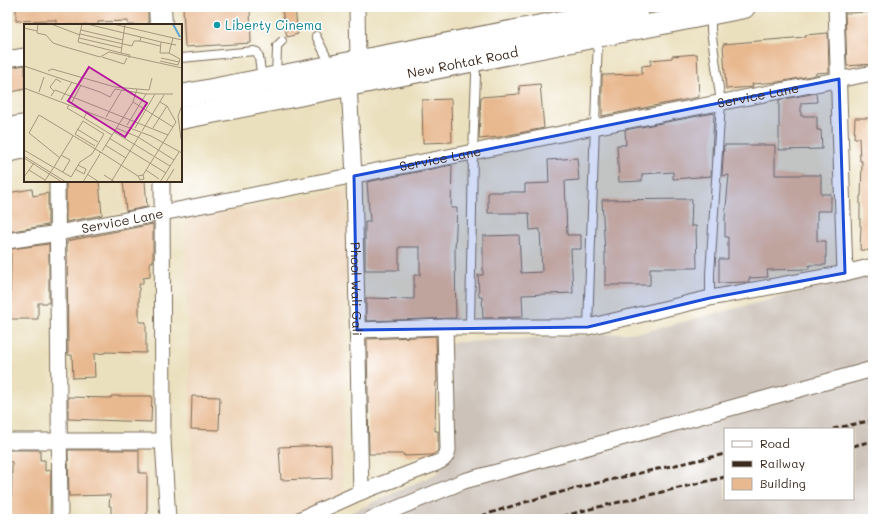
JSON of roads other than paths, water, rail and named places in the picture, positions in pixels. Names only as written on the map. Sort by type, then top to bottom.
[{"type":"main road","points":[[160,7],[161,24]]},
{"type":"main road","name":"New Rohtak Road","points":[[182,118],[474,60],[639,7]]},
{"type":"main road","name":"New Rohtak Road","points":[[182,96],[358,62],[595,20],[711,14],[744,7]]},
{"type":"main road","points":[[7,129],[24,126]]},
{"type":"main road","points":[[7,151],[24,148]]},
{"type":"street","points":[[357,7],[358,62]]},
{"type":"street","points":[[836,7],[845,273]]},
{"type":"street","points":[[7,59],[24,56]]},
{"type":"street","name":"Service Lane","points":[[7,241],[58,233],[354,176],[594,127],[873,73]]},
{"type":"street","name":"Phool Wali Gali","points":[[349,85],[354,176],[361,492]]},
{"type":"street","points":[[57,182],[60,519]]},
{"type":"street","points":[[162,182],[163,441],[168,519]]},
{"type":"street","points":[[357,330],[446,327],[588,327],[710,298],[845,273],[873,266]]},
{"type":"street","points":[[301,519],[361,492],[434,464],[443,460],[447,456],[446,327]]},
{"type":"street","points":[[371,519],[464,481],[873,368]]},
{"type":"street","points":[[7,441],[163,441]]},
{"type":"lane","points":[[710,298],[710,274],[721,103],[711,30],[711,14]]},
{"type":"lane","points":[[588,327],[594,127],[595,20]]},
{"type":"lane","points":[[316,36],[332,67]]},
{"type":"lane","points":[[269,79],[277,46],[282,41]]},
{"type":"lane","points":[[182,58],[254,51],[257,52],[260,57],[269,79]]},
{"type":"lane","points":[[470,327],[476,75],[474,60]]},
{"type":"railway","points":[[837,428],[873,420]]},
{"type":"railway","points":[[854,446],[873,441]]},
{"type":"railway","points":[[473,519],[535,499],[630,475],[724,454]]},
{"type":"railway","points":[[554,519],[724,477]]},
{"type":"place","name":"Liberty Cinema","points":[[217,25]]}]
